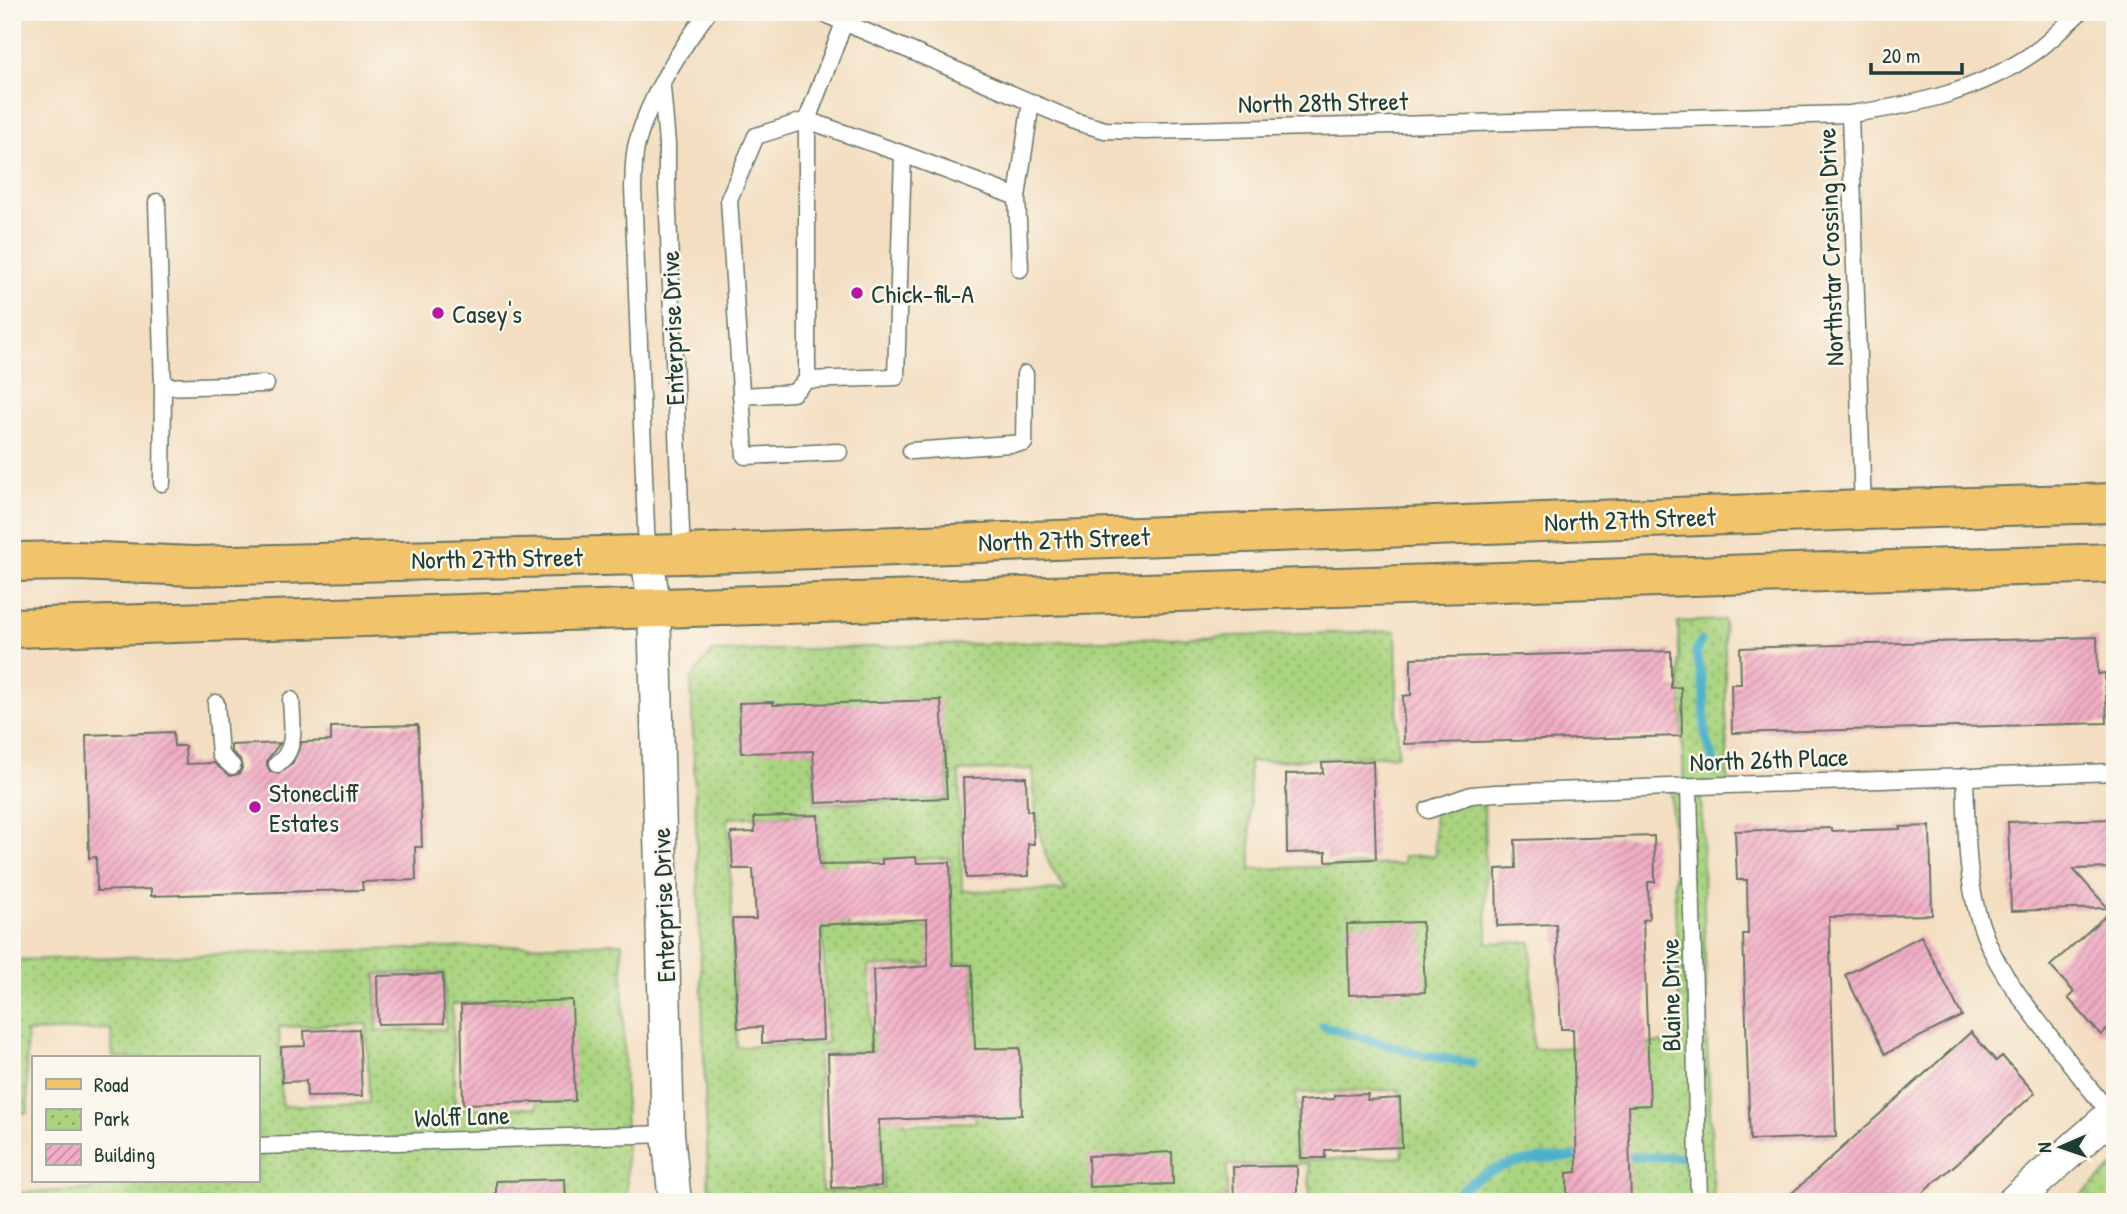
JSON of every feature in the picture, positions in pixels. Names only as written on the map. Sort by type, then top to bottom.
[{"type":"main road","name":"North 27th Street","points":[[12,562],[77,561],[193,566],[664,554],[2115,503]]},
{"type":"main road","name":"North 27th Street","points":[[12,628],[2115,563]]},
{"type":"street","name":"Enterprise Drive","points":[[664,554],[654,607],[668,1134],[675,1202]]},
{"type":"street","points":[[2013,1202],[2113,1114]]},
{"type":"lane","name":"Enterprise Drive","points":[[664,554],[632,187],[636,145],[662,84],[684,43],[708,12]]},
{"type":"lane","name":"North 28th Street","points":[[820,12],[1031,102],[1105,130],[1850,114]]},
{"type":"lane","name":"Northstar Crossing Drive","points":[[1863,510],[1850,114],[1906,106],[1955,92],[1997,75],[2037,51],[2080,12]]},
{"type":"lane","points":[[807,380],[807,120],[844,23]]},
{"type":"lane","name":"Enterprise Drive","points":[[662,84],[667,144],[664,554]]},
{"type":"lane","points":[[1020,269],[1017,197],[1031,102]]},
{"type":"lane","points":[[839,452],[745,457],[729,199],[756,136],[807,120],[1017,197]]},
{"type":"lane","points":[[741,396],[793,393],[807,380],[896,377],[903,154]]},
{"type":"lane","points":[[157,202],[163,387],[162,483]]},
{"type":"lane","points":[[911,451],[1024,443],[1025,374]]},
{"type":"lane","points":[[163,387],[266,384]]},
{"type":"lane","points":[[277,764],[288,755],[291,746],[291,700]]},
{"type":"lane","points":[[216,703],[219,750],[222,759],[232,766]]},
{"type":"lane","name":"North 26th Place","points":[[1429,810],[1458,799],[1482,794],[2115,772]]},
{"type":"lane","points":[[1965,776],[1971,883],[1988,944],[2015,991],[2113,1114]]},
{"type":"lane","name":"Blaine Drive","points":[[1689,787],[1699,1202]]},
{"type":"lane","name":"Wolff Lane","points":[[259,1146],[668,1134]]},
{"type":"green space","points":[[1724,620],[1728,787],[1701,789],[1714,1202],[1310,1202],[1309,1164],[1227,1165],[1227,1198],[1217,1198],[1216,1202],[709,1202],[691,679],[712,652],[1396,631],[1398,755],[1249,762],[1251,869],[1403,864],[1404,856],[1435,855],[1434,800],[1484,798],[1487,943],[1531,942],[1533,1049],[1680,1042],[1671,788],[1684,787],[1678,622]],"holes":[[[946,745],[948,799],[815,804],[813,750]],[[1033,769],[1035,807],[1042,843],[1051,867],[1066,890],[962,891],[959,771]],[[818,814],[827,1043],[737,1047],[728,818]],[[950,858],[952,927],[849,929],[847,860]],[[972,962],[975,1028],[871,1033],[869,967]],[[974,1046],[976,1122],[904,1124],[902,1048]],[[878,1051],[883,1189],[822,1192],[818,1053]],[[1400,1090],[1402,1157],[1298,1160],[1296,1093]]]},
{"type":"green space","points":[[622,943],[627,1202],[12,1202],[12,1193],[92,1190],[92,1182],[259,1182],[259,1056],[113,1056],[111,1029],[26,1032],[28,1113],[12,1114],[12,960]],"holes":[[[444,973],[446,1029],[377,1031],[376,974]],[[533,1002],[537,1107],[455,1109],[452,1004]],[[367,1024],[369,1103],[282,1106],[279,1027]]]},
{"type":"green space","points":[[2115,1165],[2115,1202],[2074,1202]]},
{"type":"building","points":[[2097,637],[2098,674],[2105,673],[2107,723],[1732,733],[1731,684],[1741,684],[1740,648]]},
{"type":"building","points":[[1671,651],[1671,688],[1681,687],[1682,736],[1404,744],[1403,696],[1411,695],[1411,658]]},
{"type":"building","points":[[941,700],[947,798],[816,803],[813,751],[741,753],[739,703],[773,702],[773,705]]},
{"type":"building","name":"Stonecliff Estates","points":[[418,725],[422,847],[415,847],[416,880],[362,882],[363,890],[151,896],[151,889],[97,891],[96,857],[89,858],[86,735],[173,732],[174,746],[185,746],[186,764],[214,763],[230,776],[239,774],[242,768],[240,759],[231,751],[231,745],[280,743],[267,760],[270,771],[278,774],[292,764],[302,742],[331,741],[331,727]]},
{"type":"building","points":[[1373,761],[1376,859],[1326,861],[1326,852],[1287,853],[1286,774],[1323,773],[1322,763]]},
{"type":"building","points":[[1026,777],[1027,811],[1032,811],[1034,844],[1028,844],[1029,876],[966,878],[963,778]]},
{"type":"building","points":[[818,815],[819,865],[882,864],[882,859],[916,857],[917,863],[950,862],[953,965],[972,965],[975,1049],[1020,1048],[1022,1115],[879,1120],[881,1186],[832,1188],[828,1054],[876,1053],[873,970],[928,966],[927,919],[819,925],[823,1040],[762,1043],[762,1027],[738,1028],[732,919],[756,919],[753,869],[733,869],[731,833],[755,832],[754,817]]},
{"type":"building","points":[[2115,819],[2115,868],[2073,869],[2108,908],[2011,911],[2008,822]]},
{"type":"building","points":[[1930,826],[1932,915],[1829,917],[1836,1137],[1750,1140],[1743,934],[1748,934],[1747,880],[1737,880],[1735,831],[1832,828],[1832,831]]},
{"type":"building","points":[[1654,836],[1655,882],[1648,882],[1649,919],[1643,920],[1650,1105],[1628,1106],[1631,1202],[1567,1202],[1567,1173],[1577,1172],[1573,1029],[1561,1029],[1556,924],[1497,926],[1496,869],[1516,868],[1515,840]]},
{"type":"building","points":[[2115,907],[2115,1022],[2101,1035],[2068,998],[2074,992],[2050,966]]},
{"type":"building","points":[[1422,922],[1425,992],[1349,995],[1347,924]]},
{"type":"building","points":[[1921,936],[1962,1016],[1885,1054],[1845,975]]},
{"type":"building","points":[[443,974],[444,1023],[378,1024],[377,976]]},
{"type":"building","points":[[572,1000],[575,1101],[463,1104],[461,1005]]},
{"type":"building","points":[[359,1029],[362,1096],[307,1097],[306,1081],[282,1082],[281,1047],[305,1046],[304,1031]]},
{"type":"building","points":[[1971,1032],[1996,1061],[2002,1056],[2035,1093],[1912,1202],[1782,1202]]},
{"type":"building","points":[[1368,1094],[1367,1100],[1400,1098],[1402,1147],[1325,1150],[1325,1158],[1301,1158],[1299,1101],[1334,1099],[1334,1095]]},
{"type":"building","points":[[1172,1152],[1173,1184],[1089,1187],[1088,1156]]},
{"type":"building","points":[[1297,1166],[1297,1202],[1234,1202],[1233,1167]]},
{"type":"building","points":[[565,1179],[566,1202],[496,1202],[496,1181]]},
{"type":"waterway","points":[[1701,641],[1696,651],[1704,690],[1705,733],[1716,771]]},
{"type":"waterway","points":[[1323,1026],[1418,1054],[1472,1063]]},
{"type":"waterway","points":[[1450,1202],[1479,1177],[1514,1163],[1589,1157]]},
{"type":"waterway","points":[[1620,1157],[1681,1157]]},
{"type":"place","name":"Chick-fil-A","points":[[857,293]]},
{"type":"place","name":"Casey's","points":[[438,313]]},
{"type":"place","name":"Stonecliff Estates","points":[[255,807]]}]
